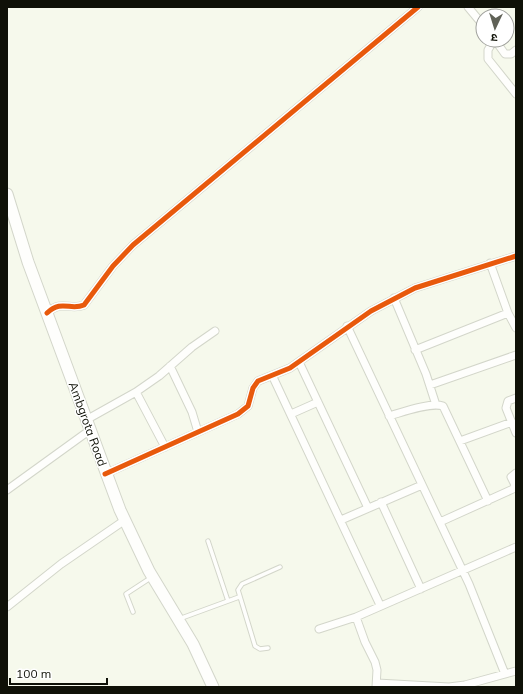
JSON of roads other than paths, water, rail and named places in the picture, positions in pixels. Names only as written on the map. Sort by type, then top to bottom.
[{"type":"main road","name":"Ambgrota Road","points":[[7,194],[28,262],[105,474],[125,520],[153,576],[193,644],[213,687]]},
{"type":"street","points":[[47,313],[56,306],[81,306],[87,302],[114,266],[133,245],[156,224],[418,7]]},
{"type":"street","points":[[468,7],[475,15]]},
{"type":"street","points":[[489,48],[488,59],[516,94]]},
{"type":"street","points":[[501,48],[506,54],[511,54],[516,50]]},
{"type":"street","points":[[105,474],[244,410],[248,406],[256,384],[263,378],[299,362],[347,326],[394,298],[431,282],[516,256]]},
{"type":"street","points":[[490,264],[508,313],[516,328]]},
{"type":"street","points":[[394,298],[414,350],[430,385],[436,405]]},
{"type":"street","points":[[414,350],[508,313]]},
{"type":"street","points":[[347,326],[463,571],[505,674]]},
{"type":"street","points":[[7,490],[37,470],[88,425],[136,392],[192,347],[216,331]]},
{"type":"street","points":[[430,385],[516,355]]},
{"type":"street","points":[[299,362],[368,508]]},
{"type":"street","points":[[170,366],[192,412],[198,432]]},
{"type":"street","points":[[272,375],[380,605]]},
{"type":"street","points":[[136,392],[166,447]]},
{"type":"street","points":[[516,398],[506,404],[506,408],[516,433]]},
{"type":"street","points":[[291,414],[318,402]]},
{"type":"street","points":[[389,416],[436,405],[443,406],[488,501]]},
{"type":"street","points":[[460,441],[512,422]]},
{"type":"street","points":[[440,522],[513,489],[515,485],[511,477],[516,473]]},
{"type":"street","points":[[341,520],[422,485]]},
{"type":"street","points":[[382,502],[421,589]]},
{"type":"street","points":[[7,607],[61,564],[125,520]]},
{"type":"street","points":[[319,630],[356,617],[380,605],[421,589],[516,547]]},
{"type":"street","points":[[356,617],[365,642],[375,662],[377,670],[376,685],[448,687],[476,685],[516,671]]},
{"type":"lane","points":[[208,541],[228,601]]},
{"type":"lane","points":[[268,648],[260,649],[255,646],[238,590],[242,584],[280,567]]},
{"type":"lane","points":[[134,612],[126,594],[153,576]]},
{"type":"lane","points":[[178,620],[239,597]]}]
